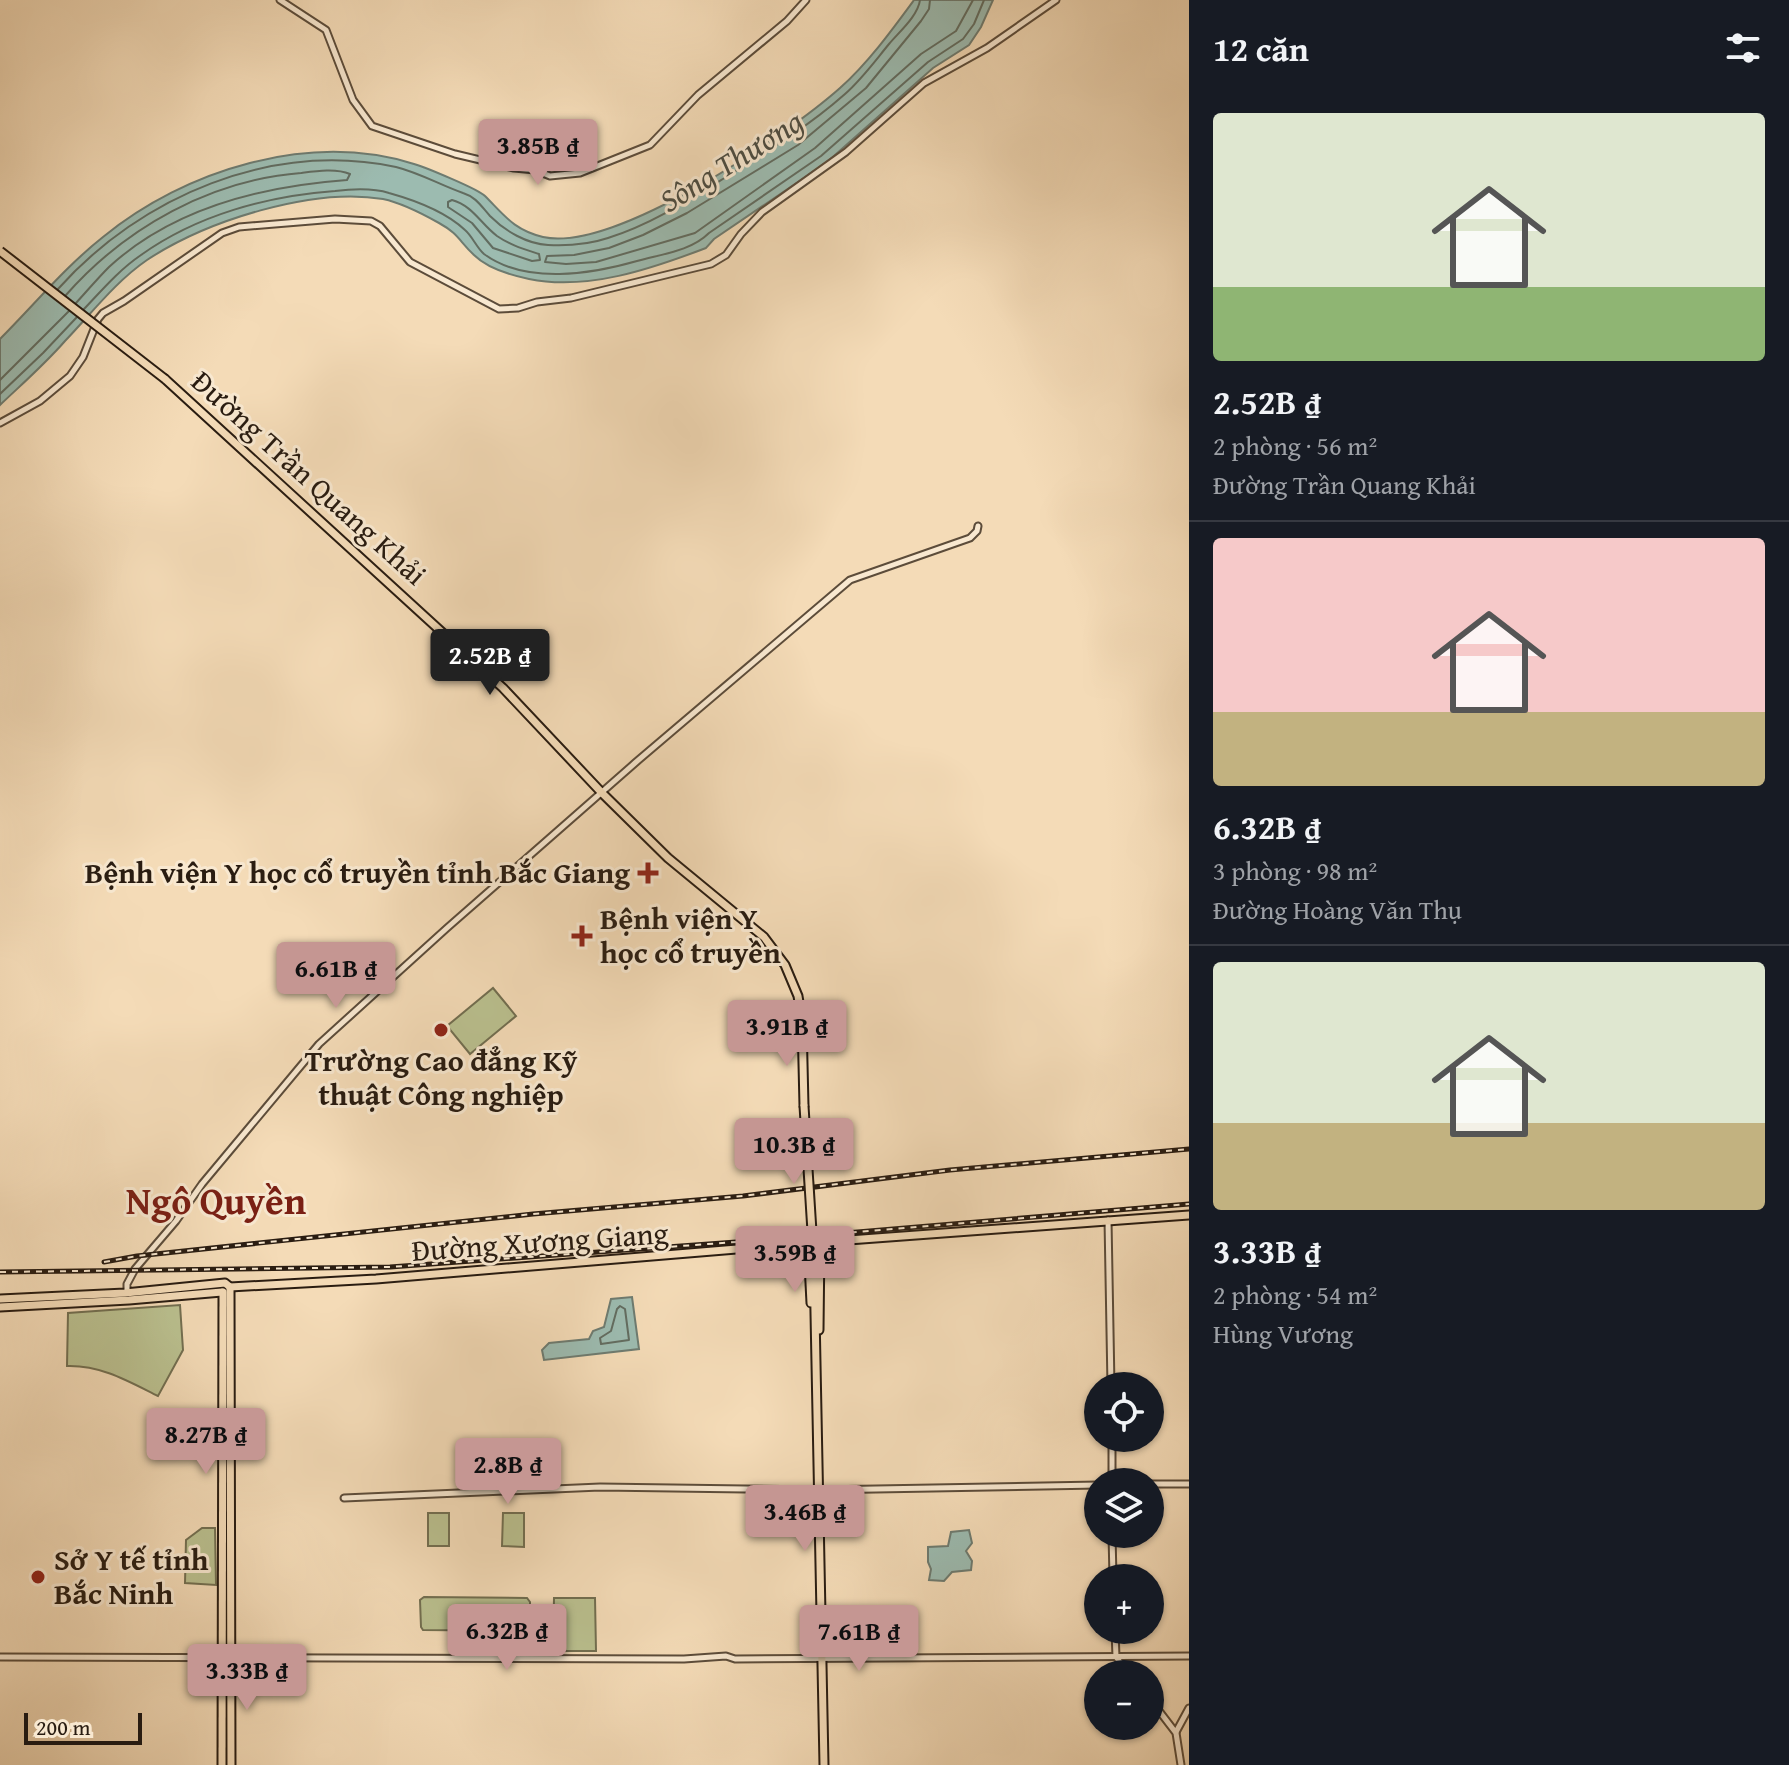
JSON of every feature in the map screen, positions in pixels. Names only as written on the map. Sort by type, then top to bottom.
[{"type":"main road","name":"Đường Trần Quang Khải","points":[[0,251],[165,379],[503,688],[677,867],[764,937],[785,965],[800,1004],[816,1340]]},
{"type":"main road","name":"Đường Xương Giang","points":[[0,1299],[128,1295],[376,1279],[1189,1215]]},
{"type":"main road","points":[[816,1340],[821,1324],[820,1242]]},
{"type":"main road","points":[[808,1243],[811,1324],[816,1340],[824,1765]]},
{"type":"main road","points":[[222,1765],[226,1658],[225,1289]]},
{"type":"main road","name":"Đường Xương Giang","points":[[0,1307],[128,1295]]},
{"type":"main road","points":[[226,1658],[231,1765]]},
{"type":"street","points":[[280,0],[326,30],[353,100],[379,131],[455,154],[535,170],[550,176],[580,173],[650,145],[698,95],[787,21],[806,0]]},
{"type":"street","points":[[0,423],[40,401],[70,376],[83,357],[103,313],[222,233],[239,227],[352,219],[375,222],[410,262],[499,309],[571,298],[711,264],[726,255],[762,212],[846,152],[924,83],[987,48],[1056,0]]},
{"type":"street","points":[[128,1295],[127,1284],[135,1269],[319,1044],[447,928],[850,580],[970,538],[978,526]]},
{"type":"street","points":[[1108,1220],[1111,1372]]},
{"type":"street","points":[[1164,1484],[1189,1484]]},
{"type":"street","points":[[344,1498],[600,1487],[819,1490],[1084,1485]]},
{"type":"street","points":[[1116,1644],[1118,1660]]},
{"type":"street","points":[[0,1657],[696,1659],[726,1656],[735,1659],[823,1659],[1189,1656]]},
{"type":"street","points":[[1176,1733],[1189,1708]]},
{"type":"street","points":[[1164,1717],[1176,1733],[1181,1765]]},
{"type":"green space","points":[[493,988],[516,1016],[470,1054],[447,1026]]},
{"type":"green space","points":[[180,1305],[183,1350],[158,1396],[103,1371],[67,1366],[68,1313]]},
{"type":"green space","points":[[428,1513],[449,1513],[449,1546],[428,1546]]},
{"type":"green space","points":[[503,1513],[524,1513],[524,1547],[502,1546]]},
{"type":"green space","points":[[202,1528],[215,1528],[216,1585],[185,1583],[186,1540]]},
{"type":"green space","points":[[424,1597],[527,1598],[530,1602],[530,1628],[527,1631],[423,1630],[420,1600]]},
{"type":"green space","points":[[554,1598],[595,1598],[596,1651],[553,1651]]},
{"type":"water","name":"Sông Thương","points":[[914,0],[993,0],[969,45],[933,68],[826,163],[714,239],[706,248],[619,276],[551,282],[493,268],[480,260],[446,227],[412,209],[383,199],[324,198],[260,210],[199,232],[135,269],[0,405],[0,339],[63,273],[103,237],[171,193],[250,163],[291,155],[333,152],[374,155],[414,164],[473,189],[511,221],[533,234],[574,237],[612,227],[655,209],[699,186],[781,133],[815,109],[850,78]]},
{"type":"water","points":[[632,1297],[639,1349],[544,1360],[542,1350],[549,1343],[589,1339],[593,1331],[604,1327],[611,1299]]},
{"type":"water","points":[[969,1530],[972,1543],[966,1551],[972,1561],[971,1570],[952,1572],[944,1581],[929,1580],[928,1547],[948,1546],[951,1532]]},
{"type":"railway","points":[[104,1262],[533,1214],[743,1196],[950,1170],[1189,1149]]},
{"type":"railway","points":[[0,1272],[390,1267],[1189,1204]]},
{"type":"place","name":"Bệnh viện Y học cổ truyền tỉnh Bắc Giang","points":[[648,873]]},
{"type":"place","name":"Bệnh viện Y học cổ truyền","points":[[582,936]]},
{"type":"place","name":"Trường Cao đẳng Kỹ thuật Công nghiệp","points":[[441,1030]]},
{"type":"place","name":"Sở Y tế tỉnh Bắc Ninh","points":[[38,1577]]},
{"type":"district","name":"Ngô Quyền","points":[[216,1201]]}]
